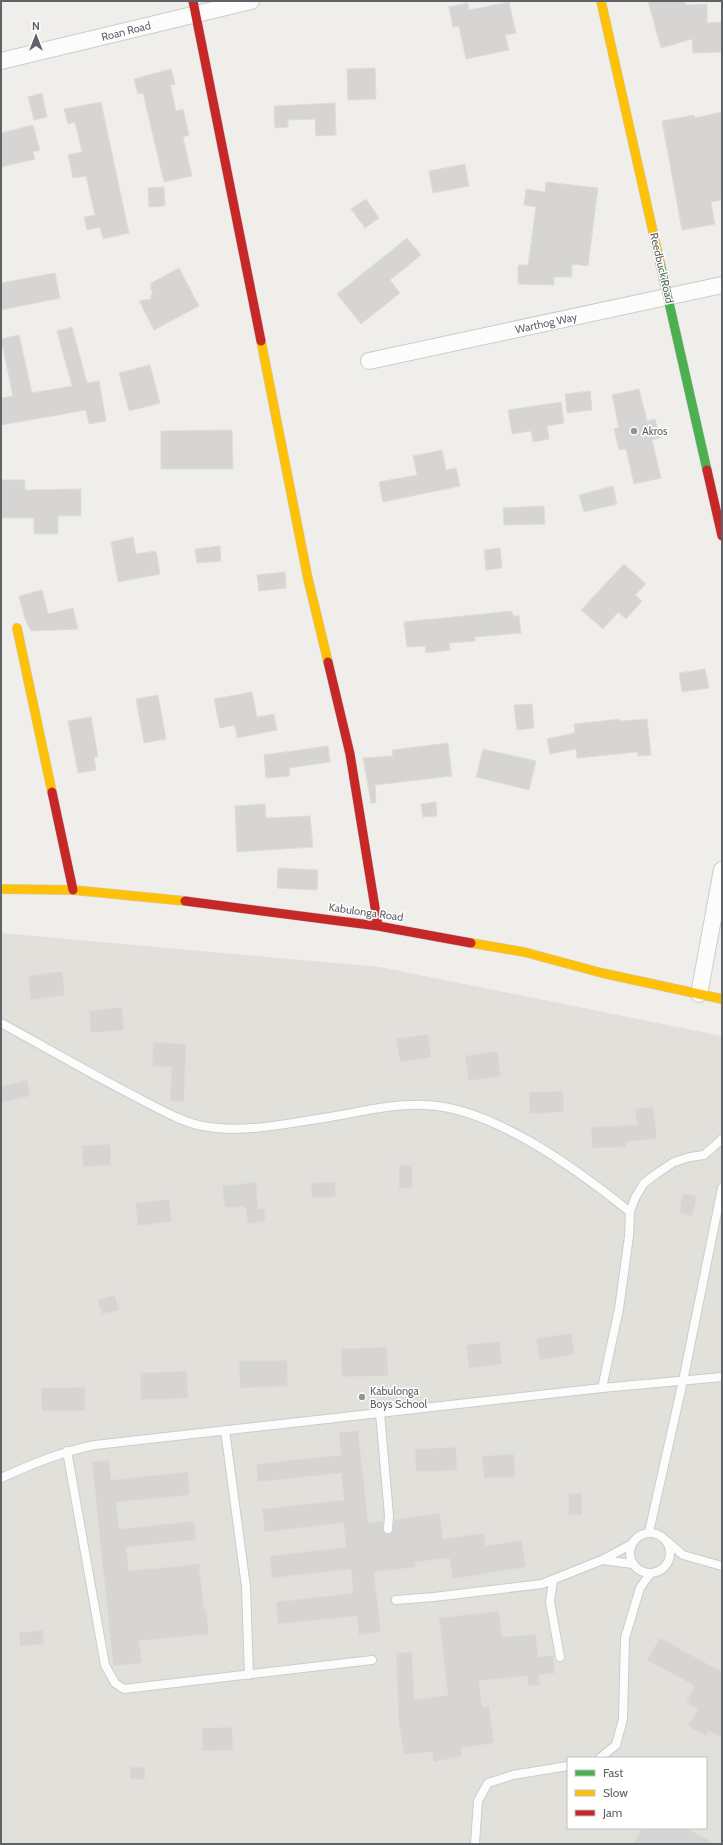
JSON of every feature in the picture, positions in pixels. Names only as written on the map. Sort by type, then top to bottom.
[{"type":"street","name":"Roan Road","points":[[1,61],[194,7],[251,1]]},
{"type":"street","name":"Reedbuck Road","points":[[601,1],[722,536]]},
{"type":"street","points":[[194,7],[308,579],[350,754],[378,926]]},
{"type":"street","name":"Warthog Way","points":[[369,361],[722,285]]},
{"type":"street","points":[[17,628],[73,890]]},
{"type":"street","points":[[699,994],[722,870]]},
{"type":"street","name":"Kabulonga Road","points":[[1,889],[73,890],[223,905],[378,926],[524,952],[602,973],[722,999]]},
{"type":"lane","points":[[1,1023],[111,1084],[179,1118],[202,1126],[224,1129],[250,1129],[393,1107],[424,1104],[450,1107],[476,1114],[529,1140],[602,1189],[630,1212]]},
{"type":"lane","points":[[602,1388],[619,1309],[628,1243],[630,1212],[635,1198],[644,1183],[674,1162],[690,1157],[704,1155],[722,1139]]},
{"type":"lane","points":[[649,1532],[684,1381],[722,1188]]},
{"type":"lane","points":[[1,1478],[42,1459],[67,1451],[95,1445],[602,1388],[722,1377]]},
{"type":"lane","points":[[380,1413],[389,1516],[388,1529]]},
{"type":"lane","points":[[224,1430],[246,1587],[249,1674]]},
{"type":"lane","points":[[67,1451],[106,1665],[115,1683],[124,1689],[372,1660]]},
{"type":"lane","points":[[640,1588],[635,1566],[630,1557],[632,1544],[636,1538],[649,1532],[661,1535],[683,1555],[722,1566]]},
{"type":"lane","points":[[666,1540],[670,1552],[667,1564]]},
{"type":"lane","points":[[396,1600],[534,1585],[553,1580],[602,1560],[632,1544]]},
{"type":"lane","points":[[601,1757],[616,1745],[623,1720],[625,1638],[640,1588],[650,1574],[663,1569],[667,1564],[683,1555]]},
{"type":"lane","points":[[602,1560],[635,1566],[643,1572],[650,1574]]},
{"type":"lane","points":[[553,1580],[550,1602],[560,1657]]},
{"type":"lane","points":[[475,1844],[478,1801],[488,1783],[512,1775],[567,1766]]},
{"type":"shaded area","name":"Kabulonga Boys School","points":[[1,933],[380,967],[722,1036],[722,1844],[1,1844]]},
{"type":"building","points":[[648,1],[685,1],[686,5],[707,4],[707,23],[722,22],[722,52],[693,53],[692,39],[661,48]]},
{"type":"building","points":[[509,2],[516,33],[505,35],[509,50],[466,59],[459,26],[453,27],[449,7],[468,3],[469,10]]},
{"type":"building","points":[[375,68],[376,99],[348,100],[347,69]]},
{"type":"building","points":[[171,69],[175,84],[170,85],[176,111],[183,109],[189,135],[183,137],[192,176],[164,182],[143,93],[138,94],[134,79]]},
{"type":"building","points":[[42,93],[47,117],[34,120],[28,97]]},
{"type":"building","points":[[101,102],[129,233],[103,239],[100,227],[87,230],[84,217],[95,215],[86,176],[73,178],[68,155],[82,152],[75,122],[68,124],[64,109]]},
{"type":"building","points":[[335,103],[336,135],[316,136],[315,119],[288,120],[288,127],[275,128],[274,106]]},
{"type":"building","points":[[722,112],[722,200],[711,202],[715,224],[682,230],[662,121],[694,115],[695,118]]},
{"type":"building","points":[[33,125],[40,150],[33,152],[35,159],[1,167],[1,133]]},
{"type":"building","points":[[465,164],[469,186],[433,193],[429,171]]},
{"type":"building","points":[[546,182],[598,188],[588,266],[572,264],[572,277],[554,277],[554,285],[518,284],[518,265],[528,265],[536,207],[524,205],[526,189],[545,192]]},
{"type":"building","points":[[164,187],[165,206],[149,207],[148,188]]},
{"type":"building","points":[[366,199],[379,218],[365,228],[351,209]]},
{"type":"building","points":[[407,238],[421,255],[390,280],[400,293],[361,324],[337,294]]},
{"type":"building","points":[[179,268],[199,306],[154,330],[139,301],[151,299],[151,295],[153,294],[151,290],[151,283]]},
{"type":"building","points":[[55,273],[60,298],[1,310],[1,283]]},
{"type":"building","points":[[72,327],[87,383],[99,381],[106,421],[89,424],[86,410],[1,425],[1,398],[13,396],[1,339],[19,335],[32,393],[72,386],[57,331]]},
{"type":"building","points":[[150,365],[160,403],[129,411],[119,373]]},
{"type":"building","points":[[639,389],[647,421],[655,419],[660,438],[652,440],[661,478],[634,484],[626,449],[619,450],[614,429],[619,428],[612,395]]},
{"type":"building","points":[[590,391],[592,410],[567,413],[565,394]]},
{"type":"building","points":[[561,402],[564,423],[547,426],[549,439],[533,442],[531,431],[512,434],[508,410]]},
{"type":"building","points":[[232,430],[233,469],[161,469],[161,431]]},
{"type":"building","points":[[442,450],[446,470],[456,468],[460,486],[383,502],[379,482],[417,475],[413,456]]},
{"type":"building","points":[[1,480],[25,480],[25,490],[81,489],[81,516],[58,516],[58,534],[34,534],[34,518],[2,518]]},
{"type":"building","points":[[613,486],[617,504],[584,512],[579,495]]},
{"type":"building","points":[[544,506],[545,524],[504,525],[503,508]]},
{"type":"building","points":[[133,537],[136,554],[156,551],[160,574],[118,582],[111,542]]},
{"type":"building","points":[[220,546],[221,561],[197,563],[195,549]]},
{"type":"building","points":[[500,548],[502,568],[486,570],[484,550]]},
{"type":"building","points":[[624,564],[646,584],[635,595],[642,601],[626,619],[618,612],[603,629],[581,610]]},
{"type":"building","points":[[285,572],[286,588],[259,591],[257,575]]},
{"type":"building","points":[[42,590],[48,614],[73,608],[78,629],[31,631],[25,619],[19,596]]},
{"type":"building","points":[[512,611],[513,616],[519,616],[521,633],[475,637],[475,641],[449,643],[450,650],[426,653],[425,646],[407,647],[404,622]]},
{"type":"building","points":[[705,669],[709,688],[682,692],[679,673]]},
{"type":"building","points":[[252,692],[257,717],[274,714],[277,730],[237,738],[235,725],[220,728],[214,699]]},
{"type":"building","points":[[158,695],[166,739],[144,743],[136,699]]},
{"type":"building","points":[[532,704],[534,728],[517,730],[514,705]]},
{"type":"building","points":[[91,717],[98,757],[94,757],[96,770],[78,773],[68,721]]},
{"type":"building","points":[[620,719],[620,721],[647,719],[651,755],[638,756],[638,752],[577,758],[576,749],[550,754],[547,739],[575,733],[574,724]]},
{"type":"building","points":[[448,743],[452,776],[375,785],[376,803],[371,803],[363,758],[393,756],[392,750]]},
{"type":"building","points":[[328,746],[330,762],[289,768],[290,776],[266,778],[264,755]]},
{"type":"building","points":[[483,749],[536,761],[529,790],[476,777]]},
{"type":"building","points":[[436,802],[437,816],[423,817],[421,804]]},
{"type":"building","points":[[265,804],[266,818],[310,816],[313,847],[237,852],[235,806]]},
{"type":"building","points":[[278,868],[318,870],[317,890],[277,888]]},
{"type":"building","points":[[62,971],[65,995],[31,1000],[28,976]]},
{"type":"building","points":[[122,1007],[124,1030],[91,1033],[89,1011]]},
{"type":"building","points":[[428,1034],[431,1057],[400,1062],[396,1039]]},
{"type":"building","points":[[153,1042],[186,1044],[184,1102],[170,1101],[172,1067],[152,1066]]},
{"type":"building","points":[[497,1051],[501,1076],[469,1081],[465,1056]]},
{"type":"building","points":[[27,1080],[30,1096],[1,1103],[1,1087]]},
{"type":"building","points":[[563,1091],[564,1112],[530,1114],[529,1092]]},
{"type":"building","points":[[653,1107],[657,1138],[626,1142],[626,1147],[592,1148],[591,1127],[637,1125],[635,1109]]},
{"type":"building","points":[[110,1144],[111,1165],[83,1167],[82,1146]]},
{"type":"building","points":[[399,1165],[412,1165],[412,1188],[399,1189]]},
{"type":"building","points":[[256,1182],[258,1209],[264,1208],[266,1221],[248,1224],[245,1206],[225,1208],[222,1186]]},
{"type":"building","points":[[335,1182],[336,1197],[312,1198],[311,1183]]},
{"type":"building","points":[[683,1193],[697,1196],[692,1216],[679,1213]]},
{"type":"building","points":[[169,1199],[172,1221],[138,1226],[135,1203]]},
{"type":"building","points":[[115,1295],[119,1310],[102,1314],[98,1300]]},
{"type":"building","points":[[571,1333],[575,1354],[540,1360],[536,1339]]},
{"type":"building","points":[[499,1341],[502,1364],[469,1368],[466,1345]]},
{"type":"building","points":[[387,1347],[388,1376],[342,1377],[341,1349]]},
{"type":"building","points":[[287,1360],[288,1386],[240,1388],[239,1361]]},
{"type":"building","points":[[187,1371],[188,1398],[141,1400],[140,1373]]},
{"type":"building","points":[[85,1387],[85,1411],[42,1411],[41,1388]]},
{"type":"building","points":[[358,1430],[368,1523],[383,1521],[383,1531],[388,1534],[393,1532],[394,1520],[440,1513],[443,1539],[484,1533],[486,1546],[521,1540],[526,1567],[453,1579],[449,1558],[415,1562],[416,1567],[374,1572],[381,1632],[359,1635],[357,1616],[278,1624],[276,1602],[353,1593],[351,1569],[272,1578],[270,1556],[346,1547],[343,1523],[265,1532],[262,1509],[344,1500],[341,1473],[258,1482],[256,1464],[341,1455],[339,1433]]},
{"type":"building","points":[[456,1447],[457,1470],[416,1472],[415,1449]]},
{"type":"building","points":[[514,1454],[515,1477],[484,1478],[482,1456]]},
{"type":"building","points":[[109,1460],[111,1480],[188,1472],[190,1495],[116,1502],[119,1529],[194,1521],[196,1540],[126,1547],[129,1571],[199,1564],[204,1610],[206,1609],[209,1634],[139,1641],[142,1663],[113,1666],[92,1462]]},
{"type":"building","points":[[581,1493],[582,1515],[569,1515],[568,1494]]},
{"type":"building","points":[[499,1611],[502,1637],[536,1634],[538,1657],[553,1655],[555,1673],[539,1675],[540,1685],[528,1686],[527,1676],[479,1681],[482,1707],[489,1706],[494,1743],[461,1748],[462,1756],[434,1762],[432,1752],[404,1755],[399,1725],[396,1653],[412,1652],[414,1700],[448,1695],[439,1618]]},
{"type":"building","points":[[43,1630],[44,1644],[20,1646],[19,1633]]},
{"type":"building","points":[[660,1638],[722,1672],[722,1738],[709,1731],[706,1736],[688,1726],[698,1709],[686,1702],[695,1686],[647,1660]]},
{"type":"building","points":[[232,1727],[233,1750],[202,1751],[202,1728]]},
{"type":"building","points":[[130,1767],[145,1767],[145,1780],[130,1779]]},
{"type":"building","points":[[641,1829],[688,1829],[716,1844],[633,1844]]},
{"type":"traffic: fast","points":[[660,263],[707,470]]},
{"type":"traffic: slow","points":[[601,1],[660,263]]},
{"type":"traffic: slow","points":[[261,341],[308,579],[328,662]]},
{"type":"traffic: slow","points":[[17,628],[52,792]]},
{"type":"traffic: slow","points":[[1,889],[73,890],[185,901]]},
{"type":"traffic: slow","points":[[471,943],[524,952],[602,973],[722,999]]},
{"type":"traffic: jam","points":[[193,1],[261,341]]},
{"type":"traffic: jam","points":[[707,470],[722,536]]},
{"type":"traffic: jam","points":[[328,662],[350,754],[378,926]]},
{"type":"traffic: jam","points":[[52,792],[73,890]]},
{"type":"traffic: jam","points":[[185,901],[378,926],[471,943]]},
{"type":"place","name":"Akros","points":[[634,431]]},
{"type":"place","name":"Kabulonga Boys School","points":[[362,1397]]}]
